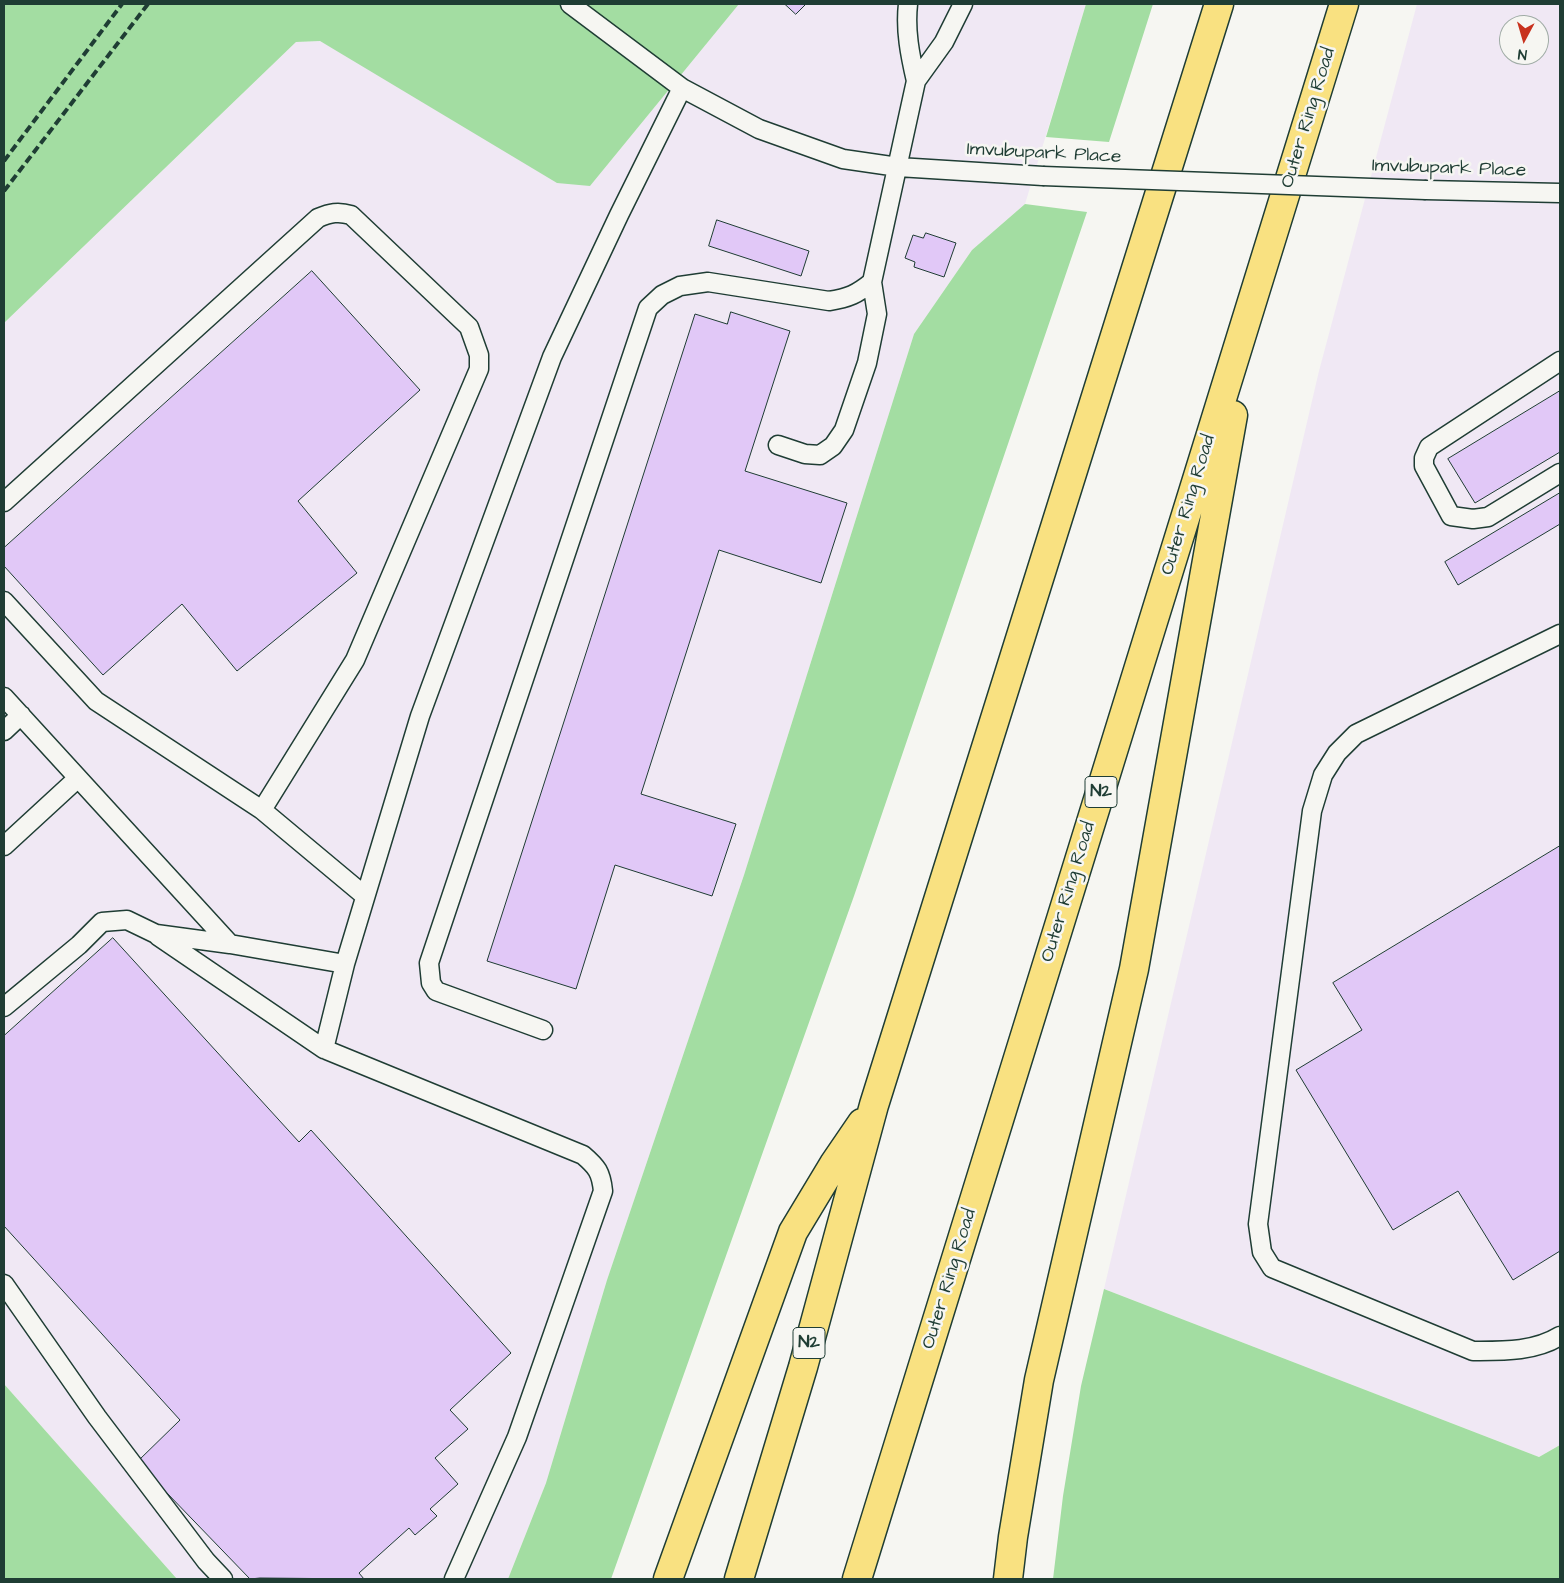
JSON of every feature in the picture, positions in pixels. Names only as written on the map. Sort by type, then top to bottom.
[{"type":"highway","name":"N2","points":[[740,1579],[803,1367],[874,1105],[1220,4]]},
{"type":"highway","name":"Outer Ring Road","points":[[857,1579],[1344,4]]},
{"type":"highway","points":[[1008,1579],[1012,1536],[1038,1380],[1134,969],[1253,298]]},
{"type":"highway","points":[[668,1579],[793,1232],[834,1164],[874,1105]]},
{"type":"lane","name":"Imvubupark Place","points":[[570,4],[682,88],[759,129],[843,159],[898,167],[1043,176],[1560,193]]},
{"type":"lane","points":[[778,446],[805,454],[820,454],[834,446],[844,430],[867,363],[876,314],[872,282],[916,81],[909,48],[908,4]]},
{"type":"lane","points":[[916,81],[944,42],[963,4]]},
{"type":"lane","points":[[324,1049],[345,964],[420,716],[552,357],[682,88]]},
{"type":"lane","points":[[4,502],[318,218],[328,214],[340,212],[351,215],[469,327],[480,355],[480,370],[355,660],[262,810]]},
{"type":"lane","points":[[544,1030],[436,991],[431,983],[429,963],[648,308],[662,295],[680,286],[708,282],[829,301],[845,299],[858,293],[872,282]]},
{"type":"lane","points":[[1560,361],[1429,447],[1424,458],[1424,466],[1451,516],[1463,519],[1488,517],[1560,473]]},
{"type":"lane","points":[[4,601],[96,701],[262,810],[365,896]]},
{"type":"lane","points":[[1560,634],[1356,734],[1336,753],[1323,775],[1312,810],[1258,1224],[1262,1252],[1272,1268],[1473,1351],[1530,1348],[1560,1336]]},
{"type":"lane","points":[[4,697],[230,944]]},
{"type":"lane","points":[[4,731],[21,715]]},
{"type":"lane","points":[[4,846],[78,778]]},
{"type":"lane","points":[[4,1007],[79,945],[102,922],[127,920],[156,934],[324,1049],[583,1155],[596,1165],[601,1176],[603,1191],[517,1437],[454,1579]]},
{"type":"lane","points":[[156,934],[230,944],[345,964]]},
{"type":"lane","points":[[4,1284],[97,1417],[206,1561],[223,1579]]},
{"type":"shaded area","points":[[739,4],[1086,4],[1025,204],[972,250],[914,334],[744,875],[607,1280],[546,1483],[508,1579],[177,1579],[4,1384],[4,323],[296,42],[320,41],[590,186]]},
{"type":"shaded area","points":[[1417,4],[1560,4],[1560,1445],[1539,1457],[1104,1289],[1319,371]]},
{"type":"green space","points":[[4,4],[739,4],[590,186],[557,183],[320,41],[296,42],[4,323]]},
{"type":"green space","points":[[1086,4],[1153,4],[1109,142],[1046,137]]},
{"type":"green space","points":[[1025,204],[1087,212],[854,896],[611,1579],[508,1579],[546,1483],[607,1280],[744,875],[914,334],[972,250]]},
{"type":"green space","points":[[1104,1289],[1539,1457],[1560,1445],[1560,1579],[1053,1579],[1063,1496],[1081,1386]]},
{"type":"green space","points":[[4,1384],[177,1579],[4,1579]]},
{"type":"building","points":[[785,4],[806,4],[796,14]]},
{"type":"building","points":[[717,220],[809,251],[801,276],[709,246]]},
{"type":"building","points":[[926,233],[956,243],[944,277],[914,267],[915,262],[905,258],[913,235],[923,238]]},
{"type":"building","points":[[312,271],[420,390],[298,501],[357,573],[237,671],[182,604],[103,675],[4,566],[4,548]]},
{"type":"building","points":[[731,312],[790,331],[745,471],[847,503],[821,583],[719,550],[641,794],[736,824],[712,896],[615,865],[576,989],[487,961],[695,314],[727,324]]},
{"type":"building","points":[[1560,391],[1560,452],[1475,503],[1448,459]]},
{"type":"building","points":[[1560,493],[1560,524],[1458,585],[1445,562]]},
{"type":"building","points":[[1560,846],[1560,1251],[1513,1280],[1458,1191],[1393,1230],[1296,1070],[1362,1030],[1333,983]]},
{"type":"building","points":[[113,938],[299,1142],[311,1130],[511,1353],[450,1410],[468,1429],[435,1458],[458,1484],[430,1509],[437,1516],[415,1535],[409,1528],[359,1573],[364,1579],[250,1579],[137,1462],[180,1420],[4,1226],[4,1036]]},
{"type":"railway","points":[[4,161],[122,4]]},
{"type":"railway","points":[[4,191],[148,4]]}]
